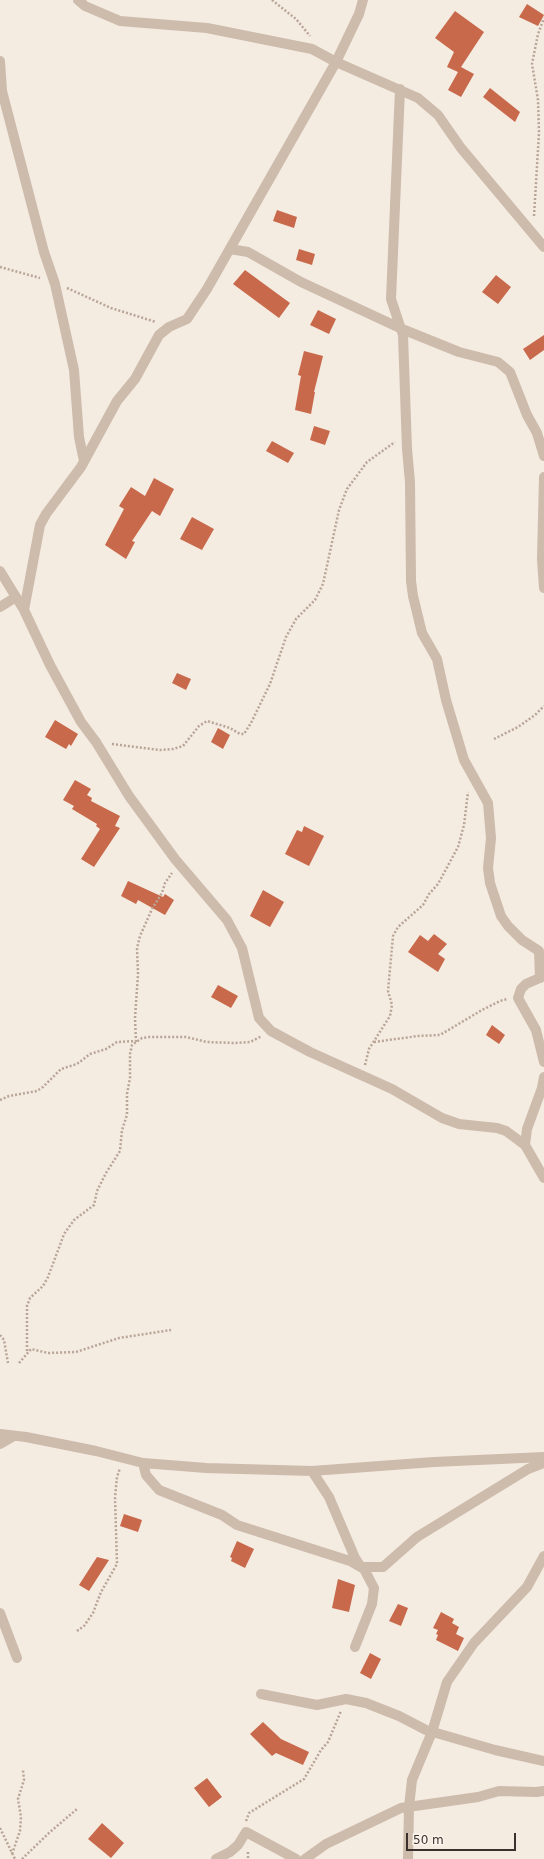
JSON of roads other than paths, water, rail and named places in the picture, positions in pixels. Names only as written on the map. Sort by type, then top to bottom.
[{"type":"street","points":[[78,0],[85,6],[120,21],[207,28],[312,49],[336,62],[418,98],[438,115],[461,148],[544,247]]},
{"type":"street","points":[[24,610],[40,525],[84,461],[117,401],[135,379],[159,335],[169,327],[182,323],[191,314],[230,249],[336,62],[359,14],[363,0]]},
{"type":"street","points":[[0,61],[2,91],[44,252],[55,284],[74,370],[79,437],[84,461]]},
{"type":"street","points":[[400,89],[391,299],[402,329],[406,433],[410,482],[411,581],[414,602],[422,633],[437,659],[450,714],[464,760],[472,778],[488,803],[491,838],[488,868],[490,883],[501,916],[508,926],[522,940],[539,950],[542,977],[526,984],[521,989],[518,998],[536,1030],[544,1062]]},
{"type":"street","points":[[230,249],[248,252],[301,282],[402,329],[459,352],[498,362],[510,372],[527,415],[537,432],[544,456]]},
{"type":"street","points":[[544,477],[542,543],[544,588]]},
{"type":"street","points":[[0,571],[24,610],[64,693],[129,796],[179,863],[227,920],[242,948],[259,1018],[271,1031],[310,1052],[392,1089],[450,1122],[497,1128],[506,1131],[525,1144],[544,1178]]},
{"type":"street","points":[[0,607],[16,597]]},
{"type":"street","points":[[525,1144],[527,1129],[542,1088],[544,1077]]},
{"type":"street","points":[[0,1434],[96,1450],[143,1463],[206,1468],[312,1471],[544,1456]]},
{"type":"street","points":[[0,1444],[14,1436]]},
{"type":"street","points":[[143,1463],[146,1475],[159,1490],[222,1515],[237,1525],[350,1561],[361,1567],[382,1567],[417,1537],[528,1469],[544,1463]]},
{"type":"street","points":[[312,1471],[329,1497],[355,1558],[364,1569],[374,1588],[372,1604],[355,1647]]},
{"type":"street","points":[[408,1859],[409,1807],[412,1780],[432,1732],[447,1682],[474,1643],[527,1587],[544,1556]]},
{"type":"street","points":[[0,1613],[17,1658]]},
{"type":"street","points":[[261,1694],[317,1705],[346,1699],[366,1703],[399,1716],[432,1732],[495,1750],[544,1761]]},
{"type":"street","points":[[305,1859],[326,1844],[401,1808],[478,1797],[499,1791],[544,1791]]},
{"type":"street","points":[[216,1859],[230,1852],[238,1845],[246,1832],[296,1859]]}]
